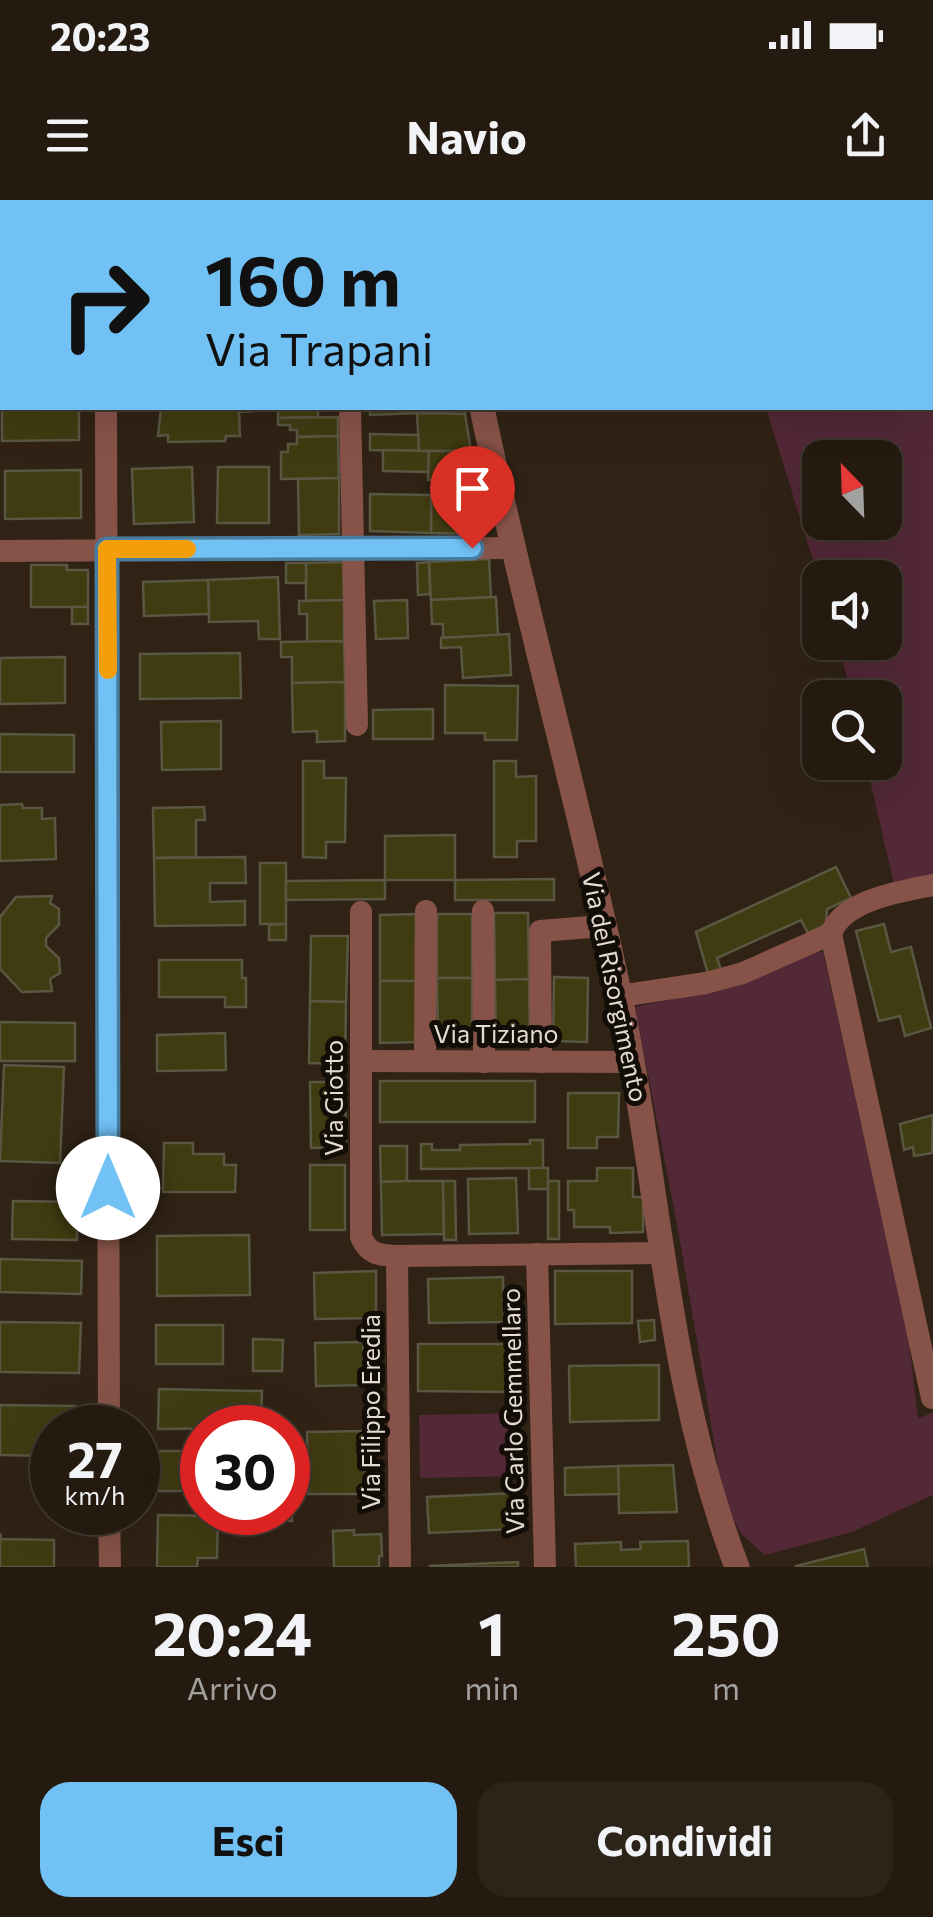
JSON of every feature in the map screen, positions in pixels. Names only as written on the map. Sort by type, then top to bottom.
[{"type":"street","points":[[106,410],[109,1405]]},
{"type":"street","points":[[350,410],[357,725]]},
{"type":"street","name":"Via del Risorgimento","points":[[482,410],[511,548],[620,996],[690,1402],[713,1506],[736,1567]]},
{"type":"street","points":[[0,551],[511,548]]},
{"type":"street","points":[[932,1398],[832,934],[835,922],[843,914],[884,896],[933,885]]},
{"type":"street","points":[[483,911],[484,1062]]},
{"type":"street","name":"Via Giotto","points":[[362,912],[361,1237],[366,1249],[376,1255],[398,1256]]},
{"type":"street","points":[[425,1061],[426,912]]},
{"type":"street","points":[[541,1062],[540,931],[603,926]]},
{"type":"street","points":[[620,996],[706,983],[743,973],[832,934]]},
{"type":"street","name":"Via Tiziano","points":[[361,1061],[632,1062]]},
{"type":"street","points":[[398,1256],[663,1253]]},
{"type":"street","name":"Via Carlo Gemmellaro","points":[[536,1254],[545,1567]]},
{"type":"street","name":"Via Filippo Eredia","points":[[398,1256],[400,1567]]},
{"type":"street","points":[[110,1535],[110,1567]]},
{"type":"shaded area","points":[[767,410],[933,410],[933,877],[894,884],[870,780],[902,780],[902,680],[848,680],[842,660],[902,660],[902,560],[813,560],[807,540],[902,540],[902,440],[802,440],[802,525]]},
{"type":"shaded area","points":[[823,952],[909,1341],[918,1419],[933,1412],[933,1495],[852,1532],[765,1555],[741,1534],[720,1477],[635,1007],[691,995],[809,953]]},
{"type":"shaded area","points":[[522,1413],[523,1476],[420,1478],[419,1415]]},
{"type":"building","points":[[2,410],[79,410],[79,440],[2,441]]},
{"type":"building","points":[[161,410],[253,410],[239,412],[240,436],[226,436],[225,441],[168,442],[168,435],[158,436]]},
{"type":"building","points":[[278,410],[318,410],[318,417],[278,418]]},
{"type":"building","points":[[370,410],[417,413],[370,415]]},
{"type":"building","points":[[416,410],[464,410],[465,414]]},
{"type":"building","points":[[417,413],[465,414],[471,451],[419,451]]},
{"type":"building","points":[[338,417],[338,436],[297,437],[297,430],[290,430],[290,425],[278,425],[278,418]]},
{"type":"building","points":[[370,434],[418,435],[419,451],[370,450]]},
{"type":"building","points":[[338,436],[339,478],[281,479],[281,452],[288,452],[288,444],[297,444],[297,437]]},
{"type":"building","points":[[383,450],[429,451],[429,472],[383,471]]},
{"type":"building","points":[[429,451],[471,451],[475,480],[428,480]]},
{"type":"building","points":[[192,467],[194,522],[134,524],[132,469]]},
{"type":"building","points":[[218,467],[269,467],[269,523],[217,523]]},
{"type":"building","points":[[81,470],[81,518],[5,519],[5,471]]},
{"type":"building","points":[[339,478],[339,534],[299,535],[298,479]]},
{"type":"building","points":[[442,480],[475,480],[482,525],[472,534],[431,533],[431,495],[441,495]]},
{"type":"building","points":[[370,494],[431,495],[431,533],[370,531]]},
{"type":"building","points":[[489,559],[491,597],[431,600],[429,562]]},
{"type":"building","points":[[343,562],[344,600],[306,601],[306,563]]},
{"type":"building","points":[[429,562],[430,594],[418,595],[417,563]]},
{"type":"building","points":[[286,563],[306,563],[306,583],[286,583]]},
{"type":"building","points":[[31,565],[67,565],[67,570],[88,570],[88,607],[31,607]]},
{"type":"building","points":[[278,577],[280,639],[259,639],[258,621],[209,622],[208,580]]},
{"type":"building","points":[[208,580],[209,614],[144,616],[143,582]]},
{"type":"building","points":[[496,597],[498,635],[443,638],[443,624],[432,624],[431,600]]},
{"type":"building","points":[[344,600],[344,641],[307,642],[307,614],[299,614],[299,601]]},
{"type":"building","points":[[407,600],[408,638],[376,639],[374,601]]},
{"type":"building","points":[[72,607],[88,607],[88,624],[72,624]]},
{"type":"building","points":[[509,634],[511,675],[463,678],[461,647],[441,648],[441,638]]},
{"type":"building","points":[[344,641],[345,682],[292,683],[292,657],[281,657],[281,642]]},
{"type":"building","points":[[240,653],[241,698],[140,699],[140,654]]},
{"type":"building","points":[[65,657],[65,703],[0,704],[0,658]]},
{"type":"building","points":[[345,682],[345,741],[317,742],[317,731],[293,732],[292,683]]},
{"type":"building","points":[[445,685],[518,686],[517,740],[485,740],[485,733],[445,733]]},
{"type":"building","points":[[433,709],[433,739],[373,739],[373,710]]},
{"type":"building","points":[[221,721],[221,769],[162,770],[161,722]]},
{"type":"building","points":[[0,734],[74,735],[74,772],[0,772]]},
{"type":"building","points":[[303,761],[324,761],[324,778],[346,778],[345,842],[326,842],[326,858],[303,857]]},
{"type":"building","points":[[494,761],[516,761],[516,777],[536,776],[536,841],[517,841],[517,857],[494,857]]},
{"type":"building","points":[[22,804],[23,808],[42,808],[42,819],[55,818],[56,859],[0,861],[0,805]]},
{"type":"building","points":[[204,807],[205,820],[196,820],[196,857],[154,858],[153,808]]},
{"type":"building","points":[[455,835],[455,880],[385,880],[385,836]]},
{"type":"building","points":[[245,857],[246,883],[210,883],[210,902],[245,901],[245,925],[155,926],[154,858]]},
{"type":"building","points":[[260,863],[286,863],[286,924],[260,924]]},
{"type":"building","points":[[836,867],[851,898],[827,909],[826,924],[808,933],[801,920],[717,958],[721,970],[708,974],[696,932]]},
{"type":"building","points":[[554,879],[554,900],[455,900],[455,880]]},
{"type":"building","points":[[385,880],[385,899],[286,900],[286,881]]},
{"type":"building","points":[[52,896],[50,903],[59,909],[59,925],[46,938],[46,946],[59,958],[60,973],[50,979],[52,991],[22,992],[0,969],[0,917],[16,897]]},
{"type":"building","points":[[494,913],[528,913],[529,979],[495,980]]},
{"type":"building","points":[[416,914],[416,981],[380,981],[380,915]]},
{"type":"building","points":[[437,914],[472,914],[472,978],[437,978]]},
{"type":"building","points":[[286,924],[286,940],[269,940],[269,925]]},
{"type":"building","points":[[884,924],[891,952],[911,947],[931,1028],[905,1036],[900,1016],[879,1021],[856,931]]},
{"type":"building","points":[[311,936],[348,936],[346,1002],[310,1001]]},
{"type":"building","points":[[159,960],[242,960],[246,1007],[225,1007],[225,997],[159,997]]},
{"type":"building","points":[[554,977],[588,978],[587,1042],[553,1041]]},
{"type":"building","points":[[437,978],[472,978],[472,1042],[438,1042]]},
{"type":"building","points":[[529,979],[530,1042],[496,1042],[495,980]]},
{"type":"building","points":[[380,981],[416,981],[416,1042],[380,1043]]},
{"type":"building","points":[[310,1001],[346,1002],[345,1064],[309,1063]]},
{"type":"building","points":[[0,1022],[75,1023],[75,1061],[0,1061]]},
{"type":"building","points":[[225,1033],[226,1070],[157,1071],[157,1035]]},
{"type":"building","points":[[4,1065],[64,1067],[60,1163],[0,1161]]},
{"type":"building","points":[[380,1081],[535,1081],[535,1122],[380,1122]]},
{"type":"building","points":[[310,1082],[345,1082],[346,1147],[311,1148]]},
{"type":"building","points":[[568,1093],[619,1093],[618,1137],[597,1137],[597,1148],[568,1148]]},
{"type":"building","points":[[933,1115],[932,1153],[914,1156],[913,1147],[904,1150],[900,1124]]},
{"type":"building","points":[[530,1140],[543,1140],[543,1168],[421,1169],[421,1144],[432,1144],[432,1150],[460,1150],[460,1145],[530,1144]]},
{"type":"building","points":[[164,1143],[193,1143],[193,1154],[224,1154],[224,1165],[236,1165],[235,1192],[163,1192]]},
{"type":"building","points":[[380,1146],[407,1146],[407,1181],[381,1182]]},
{"type":"building","points":[[310,1165],[345,1165],[345,1230],[310,1230]]},
{"type":"building","points":[[529,1168],[548,1168],[548,1189],[529,1189]]},
{"type":"building","points":[[597,1168],[633,1168],[633,1197],[643,1197],[643,1232],[610,1233],[610,1227],[574,1227],[574,1210],[568,1210],[568,1181],[597,1181]]},
{"type":"building","points":[[516,1178],[518,1233],[469,1234],[468,1179]]},
{"type":"building","points":[[443,1181],[444,1234],[382,1235],[381,1182]]},
{"type":"building","points":[[443,1181],[455,1181],[456,1240],[444,1240]]},
{"type":"building","points":[[548,1181],[559,1181],[559,1239],[548,1239]]},
{"type":"building","points":[[13,1201],[78,1202],[77,1240],[12,1239]]},
{"type":"building","points":[[249,1235],[250,1295],[157,1296],[157,1236]]},
{"type":"building","points":[[0,1259],[82,1261],[81,1294],[0,1292]]},
{"type":"building","points":[[376,1271],[376,1318],[315,1319],[314,1273]]},
{"type":"building","points":[[555,1271],[632,1271],[632,1323],[555,1324]]},
{"type":"building","points":[[503,1277],[504,1322],[429,1323],[428,1279]]},
{"type":"building","points":[[654,1320],[655,1340],[640,1342],[638,1321]]},
{"type":"building","points":[[0,1322],[81,1323],[79,1373],[0,1372]]},
{"type":"building","points":[[156,1325],[223,1325],[223,1364],[156,1364]]},
{"type":"building","points":[[253,1339],[283,1340],[282,1371],[253,1371]]},
{"type":"building","points":[[363,1342],[364,1385],[316,1386],[315,1343]]},
{"type":"building","points":[[418,1344],[512,1344],[511,1392],[418,1391]]},
{"type":"building","points":[[659,1365],[659,1420],[570,1422],[569,1366]]},
{"type":"building","points":[[159,1389],[262,1391],[262,1405],[180,1405],[180,1429],[160,1429]]},
{"type":"building","points":[[0,1405],[30,1405],[30,1456],[0,1455]]},
{"type":"building","points":[[365,1431],[365,1494],[310,1494],[310,1432]]},
{"type":"building","points":[[160,1451],[180,1451],[180,1491],[160,1491]]},
{"type":"building","points":[[673,1465],[677,1512],[619,1513],[618,1466]]},
{"type":"building","points":[[618,1466],[619,1494],[565,1495],[565,1468]]},
{"type":"building","points":[[515,1493],[516,1529],[429,1533],[427,1497]]},
{"type":"building","points":[[160,1515],[180,1515],[180,1535],[218,1535],[217,1558],[198,1558],[197,1567],[157,1567]]},
{"type":"building","points":[[354,1530],[354,1535],[381,1534],[379,1567],[334,1567],[333,1531]]},
{"type":"building","points":[[0,1533],[1,1539],[54,1540],[54,1567],[0,1567]]},
{"type":"building","points":[[688,1541],[689,1567],[576,1567],[575,1544],[621,1542],[621,1550],[641,1549],[640,1542]]},
{"type":"building","points":[[864,1549],[868,1567],[796,1567],[796,1566]]},
{"type":"building","points":[[518,1562],[518,1567],[430,1567],[430,1566]]},
{"type":"slow traffic","points":[[108,670],[107,549],[187,549]]},
{"type":"route","points":[[108,1188],[107,549],[472,548]]}]
